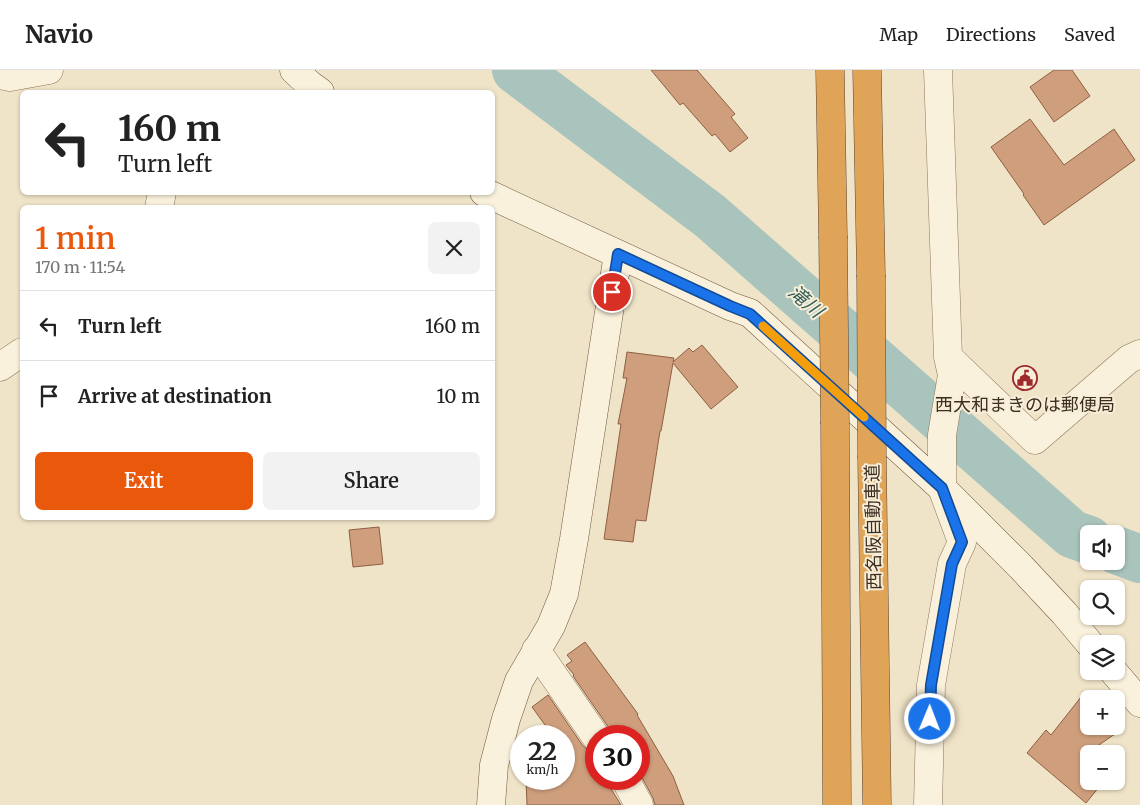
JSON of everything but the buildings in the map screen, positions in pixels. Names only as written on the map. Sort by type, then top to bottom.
[{"type":"highway","name":"西名阪自動車道","points":[[830,70],[835,424],[837,805]]},
{"type":"highway","name":"西名阪自動車道","points":[[867,70],[877,805]]},
{"type":"street","points":[[0,75],[10,77],[49,70]]},
{"type":"street","points":[[928,805],[931,685],[952,564],[962,542],[942,488],[942,435],[950,366],[938,70]]},
{"type":"street","points":[[490,195],[750,314],[942,488],[1021,567],[1082,635]]},
{"type":"street","points":[[491,805],[494,765],[506,719],[519,681],[551,626],[564,594],[618,254]]},
{"type":"street","points":[[0,368],[20,353]]},
{"type":"street","points":[[950,366],[1035,440],[1129,359],[1140,354]]},
{"type":"street","points":[[536,650],[588,725]]},
{"type":"street","points":[[1121,680],[1140,703]]},
{"type":"street","points":[[631,790],[639,805]]},
{"type":"waterway","name":"滝川","points":[[516,70],[710,216],[1072,534],[1080,537]]},
{"type":"waterway","name":"滝川","points":[[1125,553],[1140,559]]},
{"type":"slow traffic","points":[[763,326],[864,417]]},
{"type":"place","name":"西大和まきのは郵便局","points":[[1025,378]]},
{"type":"route","points":[[612,292],[618,254],[750,314],[942,488],[962,542],[952,564],[931,685],[930,719]]}]
